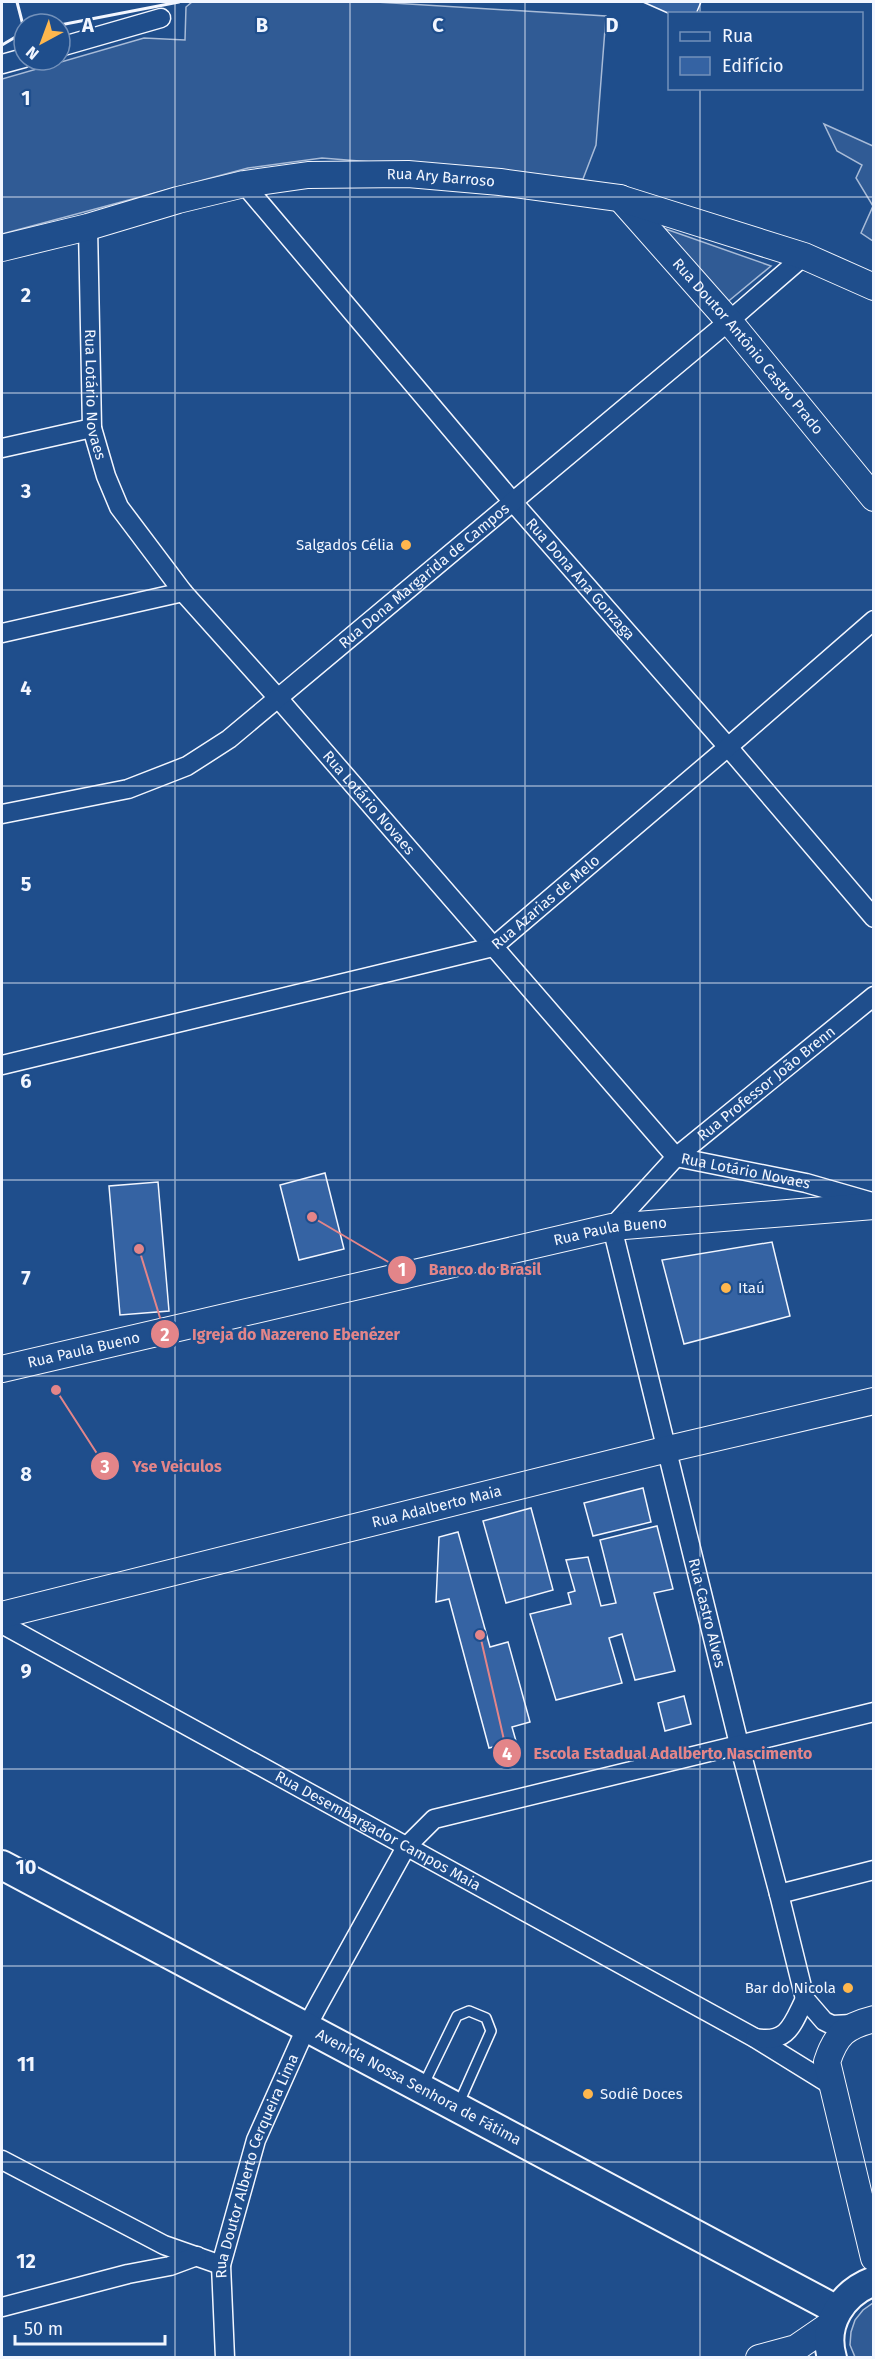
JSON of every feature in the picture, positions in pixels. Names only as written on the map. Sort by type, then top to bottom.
[{"type":"main road","name":"Rua Ary Barroso","points":[[2,248],[244,184],[308,175],[408,174],[620,198],[804,256],[873,287]]},
{"type":"main road","name":"Rua Doutor Antônio Castro Prado","points":[[620,198],[729,321],[873,498]]},
{"type":"main road","name":"Rua Paula Bueno","points":[[2,1370],[612,1227],[873,1204]]},
{"type":"main road","name":"Rua Adalberto Maia","points":[[2,1615],[668,1449],[873,1401]]},
{"type":"main road","name":"Avenida Nossa Senhora de Fátima","points":[[2,1865],[457,2108],[834,2317]]},
{"type":"main road","name":"Rua Castro Alves","points":[[863,2022],[840,2037],[827,2062],[831,2085],[852,2160],[873,2258]]},
{"type":"main road","points":[[759,2358],[796,2348],[834,2317],[848,2296],[862,2285],[873,2281]]},
{"type":"main road","points":[[832,2358],[829,2340],[834,2317]]},
{"type":"street","points":[[72,44],[161,18]]},
{"type":"street","name":"Rua Dona Ana Gonzaga","points":[[244,184],[512,501],[728,747],[873,918]]},
{"type":"street","name":"Rua Lotário Novaes","points":[[87,227],[92,428],[106,476],[119,507],[183,592],[279,698],[676,1157],[806,1183],[873,1204]]},
{"type":"street","name":"Rua Dona Margarida de Campos","points":[[2,814],[128,789],[187,766],[229,739],[804,256]]},
{"type":"street","points":[[2,448],[92,428]]},
{"type":"street","points":[[2,633],[183,592]]},
{"type":"street","name":"Rua Azarias de Melo","points":[[2,1065],[494,947],[873,620]]},
{"type":"street","name":"Rua Professor João Brenn","points":[[612,1227],[676,1157],[873,996]]},
{"type":"street","name":"Rua Castro Alves","points":[[612,1227],[739,1744],[805,1999],[824,2021],[832,2025],[863,2022]]},
{"type":"street","name":"Rua Desembargador Campos Maia","points":[[2,1624],[755,2038]]},
{"type":"street","name":"Rua Doutor Alberto Cerqueira Lima","points":[[225,2358],[221,2265],[256,2140],[306,2028],[406,1847],[434,1819],[873,1712]]},
{"type":"street","points":[[779,1894],[873,1870]]},
{"type":"street","points":[[755,2038],[769,2041],[781,2037],[789,2030],[805,1999]]},
{"type":"street","points":[[755,2038],[831,2085]]},
{"type":"street","points":[[2,2160],[164,2245],[221,2265]]},
{"type":"street","points":[[2,2307],[128,2274],[170,2266],[197,2256]]},
{"type":"lane","points":[[421,2089],[457,2016],[469,2011],[486,2018],[491,2031],[457,2108]]},
{"type":"shaded area","points":[[192,2],[376,2],[606,16],[596,145],[583,179],[322,158],[248,168],[2,234],[2,79],[26,72],[72,72],[72,59],[144,38],[185,40],[186,7]]},
{"type":"shaded area","points":[[824,124],[873,146],[873,206],[856,178],[862,165],[837,151]]},
{"type":"shaded area","points":[[873,206],[873,241],[861,233]]},
{"type":"shaded area","points":[[663,228],[771,266],[725,304]]},
{"type":"shaded area","points":[[873,2303],[873,2357],[855,2357],[850,2345],[855,2320]]},
{"type":"building","points":[[643,2],[701,2],[697,12],[668,13]]},
{"type":"building","points":[[325,1173],[344,1249],[299,1260],[280,1185]]},
{"type":"building","points":[[158,1182],[169,1311],[120,1315],[109,1186]]},
{"type":"building","name":"Itaú","points":[[772,1242],[790,1316],[684,1344],[662,1260]]},
{"type":"building","points":[[643,1488],[651,1522],[593,1536],[584,1503]]},
{"type":"building","points":[[531,1508],[553,1590],[506,1603],[483,1521]]},
{"type":"building","points":[[657,1526],[673,1589],[654,1593],[675,1671],[635,1680],[622,1634],[609,1638],[622,1683],[556,1700],[530,1614],[571,1604],[568,1593],[575,1591],[566,1560],[588,1557],[601,1606],[616,1603],[600,1540]]},
{"type":"building","points":[[458,1532],[490,1647],[508,1642],[530,1722],[512,1727],[516,1741],[489,1748],[449,1599],[436,1602],[439,1537]]},
{"type":"building","points":[[684,1696],[691,1724],[665,1731],[658,1703]]},
{"type":"wall","points":[[17,2],[20,12]]},
{"type":"wall","points":[[72,23],[179,2]]},
{"type":"wall","points":[[2,45],[12,39]]},
{"type":"place","name":"Salgados Célia","points":[[406,545]]},
{"type":"place","name":"Banco do Brasil","points":[[312,1217]]},
{"type":"place","name":"Igreja do Nazereno Ebenézer","points":[[139,1249]]},
{"type":"place","name":"Itaú","points":[[726,1288]]},
{"type":"place","name":"Yse Veiculos","points":[[56,1390]]},
{"type":"place","name":"Escola Estadual Adalberto Nascimento","points":[[480,1635]]},
{"type":"place","name":"Bar do Nicola","points":[[848,1988]]},
{"type":"place","name":"Sodiê Doces","points":[[588,2094]]}]
